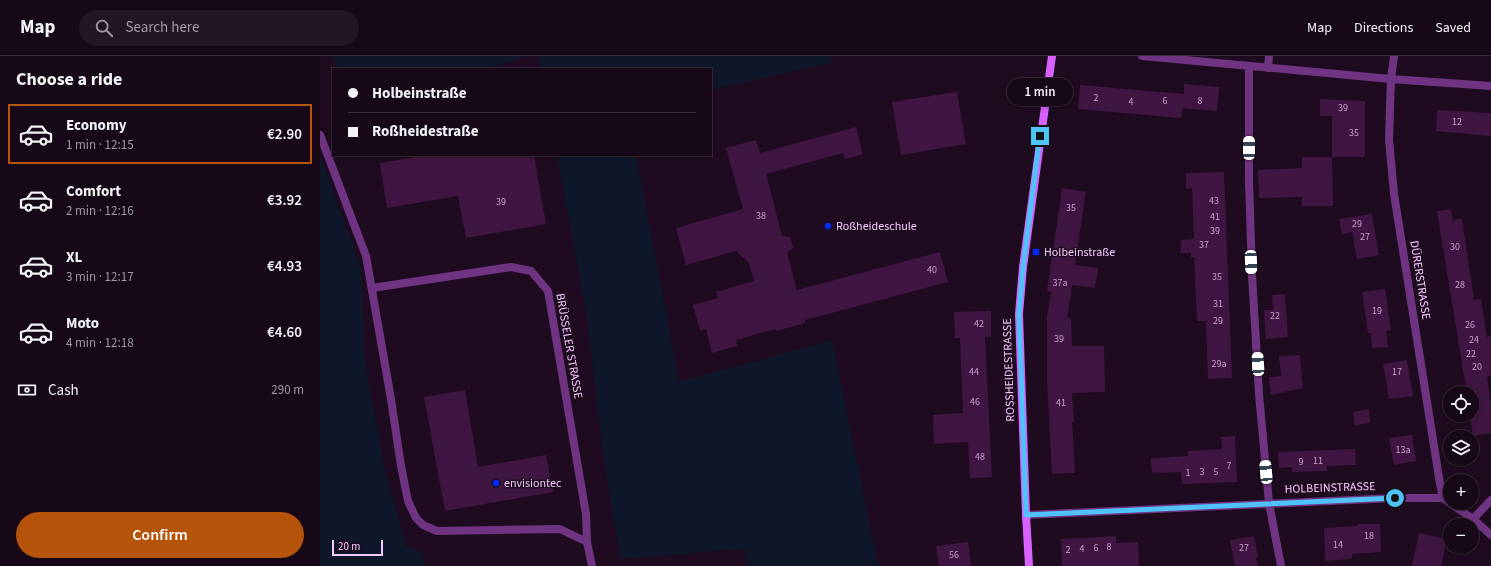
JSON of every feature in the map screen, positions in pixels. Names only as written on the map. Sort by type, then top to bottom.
[{"type":"street","name":"ROSSHEIDESTRASSE","points":[[1030,566],[1026,515],[1019,314],[1023,267],[1052,56]]},
{"type":"street","points":[[1142,56],[1391,79],[1491,86]]},
{"type":"street","points":[[1268,68],[1269,56]]},
{"type":"street","name":"DÜRERSTRASSE","points":[[1394,56],[1391,79],[1389,139],[1394,194],[1443,498]]},
{"type":"street","points":[[1249,66],[1249,179],[1252,275],[1268,503],[1281,566]]},
{"type":"street","points":[[320,135],[366,256],[402,472],[408,501],[416,518],[423,525],[437,531],[560,529],[588,542]]},
{"type":"street","name":"BRÜSSELER STRASSE","points":[[372,288],[511,267],[531,271],[548,291],[586,514],[588,542],[592,566]]},
{"type":"street","name":"HOLBEINSTRASSE","points":[[1026,515],[1268,503],[1395,498],[1443,498]]},
{"type":"street","points":[[1474,518],[1491,500]]},
{"type":"street","points":[[1460,510],[1472,518]]},
{"type":"street","points":[[1479,524],[1491,535]]},
{"type":"shaded area","points":[[333,56],[528,56],[491,68],[338,68]]},
{"type":"shaded area","points":[[539,56],[832,56],[831,63],[712,90],[712,68],[541,68]]},
{"type":"shaded area","points":[[320,155],[362,270],[365,364],[384,467],[406,546],[422,552],[425,566],[320,566]]},
{"type":"shaded area","points":[[557,156],[636,156],[679,382],[832,340],[878,566],[747,566],[744,549],[621,559],[604,460],[587,317]]},
{"type":"building","points":[[1184,84],[1219,87],[1217,111],[1182,108],[1181,118],[1078,109],[1080,85],[1184,94]]},
{"type":"building","points":[[957,92],[966,144],[901,155],[892,102]]},
{"type":"building","points":[[1320,99],[1365,101],[1365,157],[1332,157],[1332,116],[1320,116]]},
{"type":"building","points":[[1437,110],[1491,113],[1491,136],[1436,131]]},
{"type":"building","points":[[856,127],[863,154],[845,159],[843,153],[766,174],[782,236],[790,237],[793,248],[787,253],[797,290],[940,252],[948,282],[805,320],[805,323],[776,331],[775,329],[736,340],[737,346],[712,353],[706,329],[700,330],[693,305],[718,298],[716,292],[754,281],[749,263],[736,251],[686,265],[676,228],[743,209],[726,148],[756,140],[760,153]]},
{"type":"building","points":[[422,156],[534,156],[546,224],[466,238],[458,196],[387,208],[380,163]]},
{"type":"building","points":[[1302,157],[1332,157],[1333,206],[1302,206],[1302,197],[1259,198],[1258,170],[1302,168]]},
{"type":"building","points":[[1224,172],[1232,378],[1208,379],[1206,321],[1197,321],[1194,257],[1191,257],[1191,253],[1181,253],[1181,240],[1194,239],[1192,188],[1186,189],[1186,173]]},
{"type":"building","points":[[1062,188],[1086,192],[1075,265],[1098,268],[1095,288],[1072,285],[1067,318],[1071,318],[1072,346],[1104,346],[1105,392],[1072,393],[1075,473],[1052,474],[1047,380],[1047,316],[1051,292],[1047,291]]},
{"type":"building","points":[[1451,209],[1453,220],[1462,219],[1474,300],[1481,299],[1487,337],[1491,336],[1491,376],[1487,377],[1491,405],[1491,433],[1479,435],[1479,430],[1472,430],[1471,422],[1479,422],[1479,386],[1466,386],[1437,211]]},
{"type":"building","points":[[1372,214],[1379,255],[1357,259],[1352,232],[1342,234],[1339,219]]},
{"type":"building","points":[[1385,289],[1391,330],[1386,331],[1388,347],[1372,348],[1371,333],[1368,333],[1362,292]]},
{"type":"building","points":[[1285,294],[1288,337],[1266,339],[1264,310],[1273,310],[1272,295]]},
{"type":"building","points":[[991,311],[991,337],[985,337],[992,477],[970,478],[968,442],[934,444],[933,415],[963,413],[960,338],[955,338],[954,312]]},
{"type":"building","points":[[1300,355],[1303,388],[1271,395],[1269,377],[1281,376],[1279,356]]},
{"type":"building","points":[[1407,360],[1413,396],[1389,399],[1383,364]]},
{"type":"building","points":[[465,390],[478,467],[546,455],[553,492],[445,511],[424,397]]},
{"type":"building","points":[[1369,409],[1370,423],[1355,425],[1353,412]]},
{"type":"building","points":[[1412,435],[1416,461],[1394,465],[1389,438]]},
{"type":"building","points":[[1235,436],[1237,482],[1182,484],[1181,472],[1152,473],[1151,458],[1188,456],[1188,451],[1222,449],[1221,437]]},
{"type":"building","points":[[1355,449],[1356,465],[1327,466],[1327,471],[1292,472],[1292,467],[1279,468],[1278,452]]},
{"type":"building","points":[[1357,524],[1380,524],[1381,552],[1352,554],[1352,559],[1325,561],[1324,528],[1358,526]]},
{"type":"building","points":[[1419,533],[1443,538],[1444,554],[1441,566],[1412,566]]},
{"type":"building","points":[[1116,536],[1116,543],[1138,542],[1139,566],[1062,566],[1061,539]]},
{"type":"building","points":[[1254,536],[1258,566],[1235,566],[1230,540]]},
{"type":"building","points":[[968,542],[971,566],[939,566],[936,546]]},
{"type":"place","name":"Roßheideschule","points":[[828,226]]},
{"type":"place","name":"Holbeinstraße","points":[[1036,252]]},
{"type":"place","name":"envisiontec","points":[[496,483]]},
{"type":"route","points":[[1040,136],[1023,267],[1019,314],[1026,515],[1395,498]]}]
